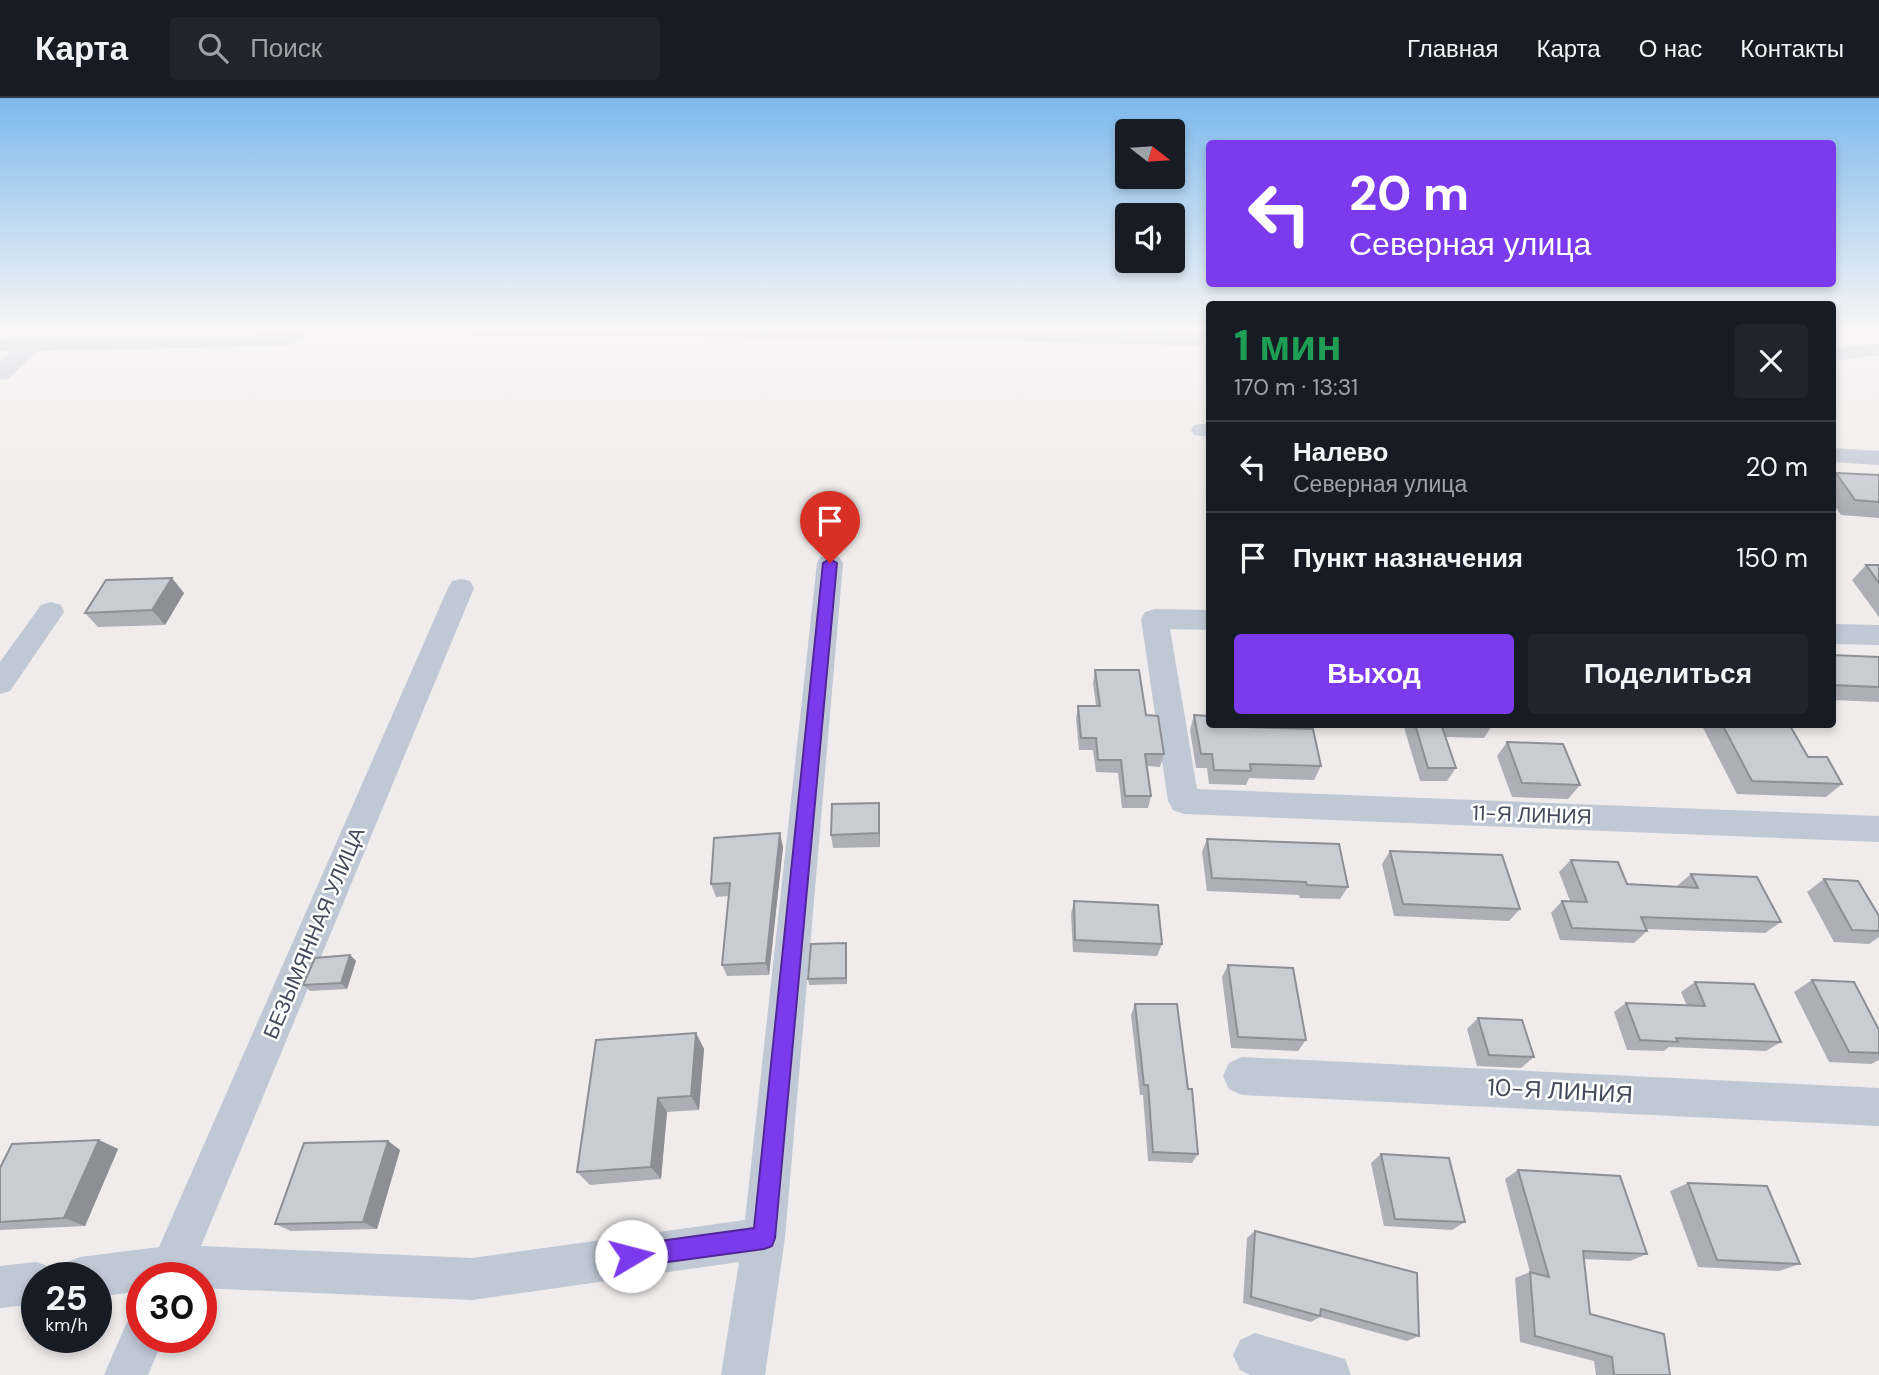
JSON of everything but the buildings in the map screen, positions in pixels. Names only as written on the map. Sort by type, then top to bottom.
[{"type":"street","points":[[1836,455],[1879,458]]},
{"type":"street","points":[[743,1375],[764,1238],[830,563]]},
{"type":"street","name":"БЕЗЫМЯННАЯ УЛИЦА","points":[[173,1262],[461,588]]},
{"type":"street","points":[[0,683],[51,612]]},
{"type":"street","name":"11-Я ЛИНИЯ","points":[[1206,620],[1155,619],[1184,801],[1879,829]]},
{"type":"street","points":[[1836,634],[1879,635]]},
{"type":"street","name":"10-Я ЛИНИЯ","points":[[1242,1076],[1879,1107]]},
{"type":"street","points":[[217,1273],[472,1279],[764,1238]]},
{"type":"street","points":[[0,1287],[21,1285]]},
{"type":"street","points":[[126,1375],[135,1353]]},
{"type":"street","points":[[1255,1355],[1329,1375]]},
{"type":"route","points":[[631,1256],[764,1238],[830,563]]}]
